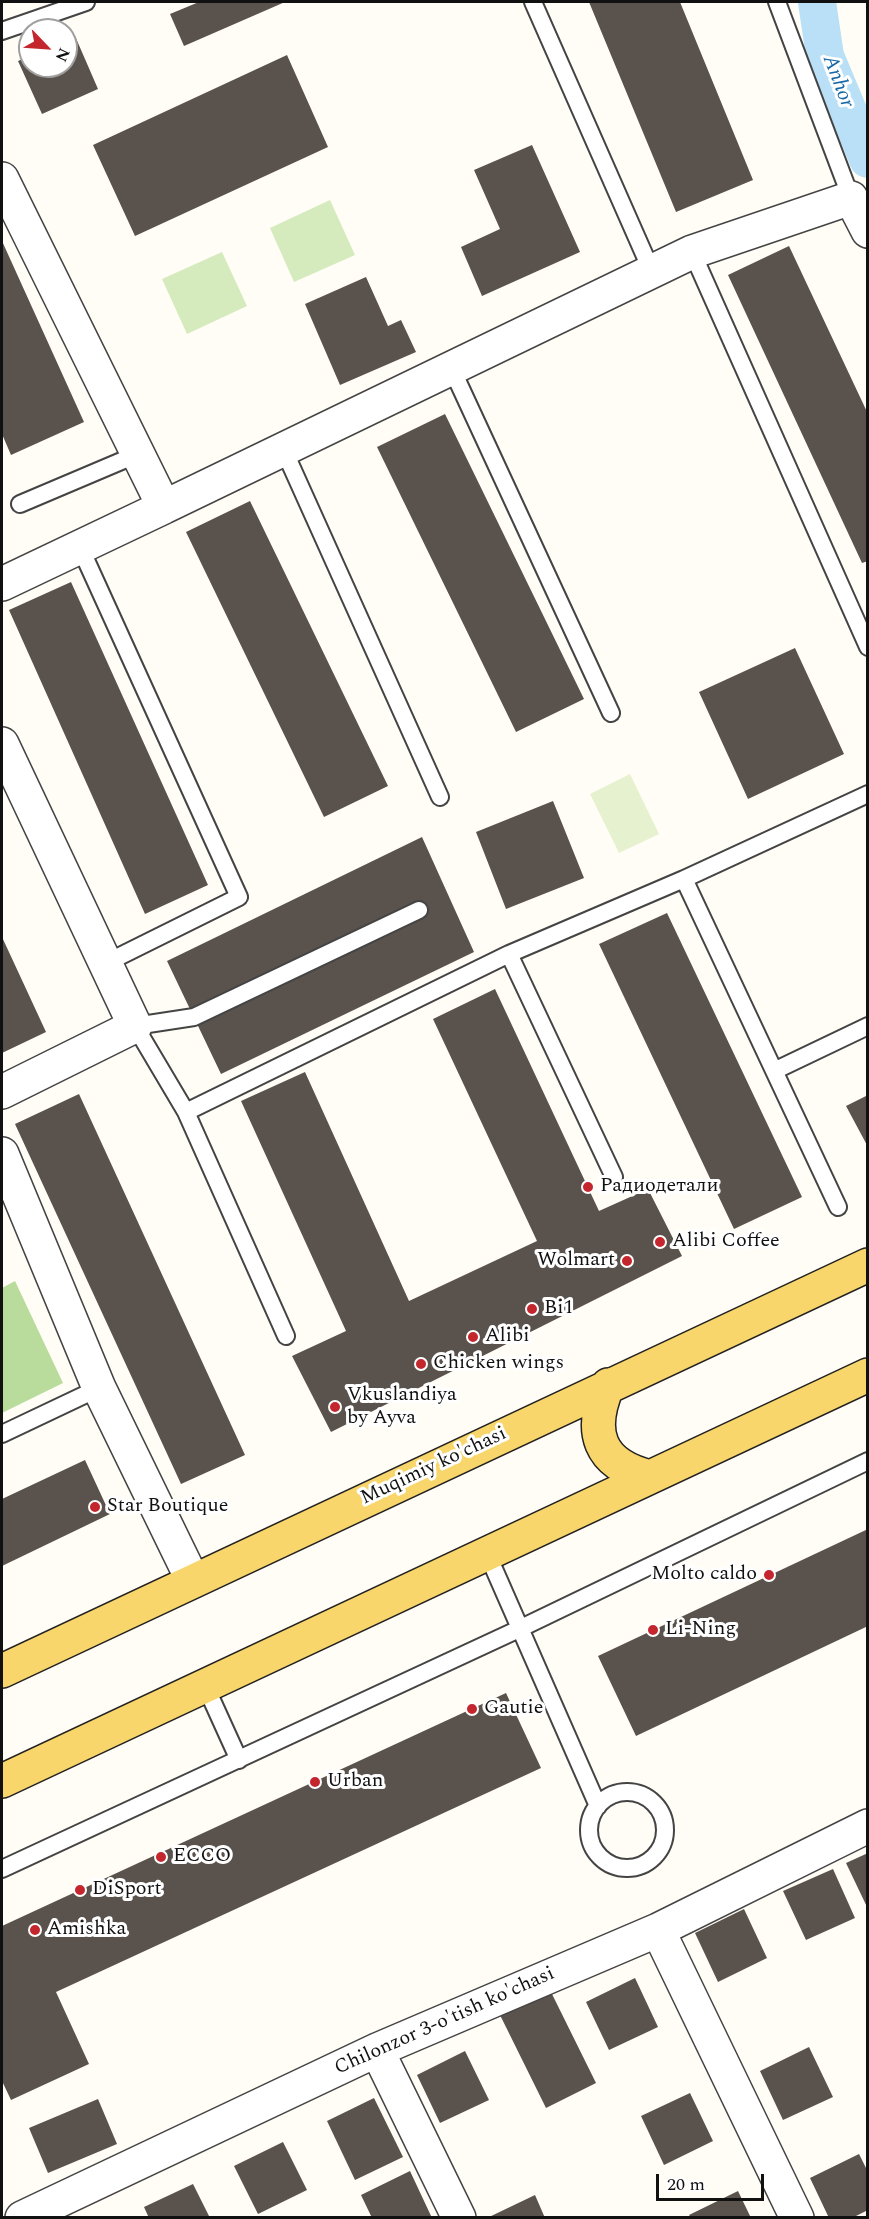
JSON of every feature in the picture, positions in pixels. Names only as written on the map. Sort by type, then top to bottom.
[{"type":"main road","name":"Muqimiy ko'chasi","points":[[2,1671],[867,1265]]},
{"type":"main road","points":[[2,1780],[867,1375]]},
{"type":"main road","points":[[608,1385],[597,1414],[602,1445],[619,1466],[650,1477]]},
{"type":"street","points":[[2,179],[164,507]]},
{"type":"street","points":[[2,584],[692,252],[851,198],[867,231]]},
{"type":"street","points":[[2,744],[135,1026],[2,1092]]},
{"type":"street","points":[[2,1154],[99,1388],[193,1581]]},
{"type":"street","name":"Chilonzor 3-o'tish ko'chasi","points":[[22,2217],[377,2050],[658,1930],[867,1826]]},
{"type":"street","points":[[658,1930],[797,2217]]},
{"type":"street","points":[[377,2050],[459,2217]]},
{"type":"lane","points":[[2,31],[86,2]]},
{"type":"lane","points":[[533,2],[652,272]]},
{"type":"lane","points":[[777,2],[851,198]]},
{"type":"lane","points":[[692,252],[867,646]]},
{"type":"lane","points":[[451,367],[610,713]]},
{"type":"lane","points":[[283,448],[440,797]]},
{"type":"lane","points":[[20,504],[138,454]]},
{"type":"lane","points":[[80,547],[239,897],[106,963]]},
{"type":"lane","points":[[186,1112],[509,954],[684,879],[867,794]]},
{"type":"lane","points":[[684,879],[776,1070],[838,1207]]},
{"type":"lane","points":[[286,1336],[186,1112],[135,1026],[194,1017],[419,910]]},
{"type":"lane","points":[[509,954],[614,1177]]},
{"type":"lane","points":[[776,1070],[867,1026]]},
{"type":"lane","points":[[2,1434],[99,1388]]},
{"type":"lane","points":[[2,1869],[519,1629],[867,1461]]},
{"type":"lane","points":[[487,1553],[598,1806],[588,1827],[591,1846],[604,1862],[623,1868],[646,1870],[658,1853],[665,1834],[662,1814],[649,1798],[630,1792],[611,1795],[598,1806]]},
{"type":"lane","points":[[205,1685],[239,1760]]},
{"type":"green space","points":[[330,200],[355,255],[294,282],[270,228]]},
{"type":"green space","points":[[222,252],[247,306],[187,334],[162,279]]},
{"type":"green space","points":[[630,774],[659,834],[619,853],[590,794]]},
{"type":"green space","points":[[15,1281],[63,1383],[2,1413],[2,1288]]},
{"type":"building","points":[[199,2],[285,2],[184,46],[170,14]]},
{"type":"building","points":[[589,2],[680,2],[753,180],[676,212]]},
{"type":"building","points":[[78,43],[98,89],[42,114],[26,78],[78,78]]},
{"type":"building","points":[[287,55],[328,147],[135,236],[93,145]]},
{"type":"building","points":[[532,145],[580,252],[482,296],[461,247],[500,229],[474,170]]},
{"type":"building","points":[[2,241],[84,422],[11,455],[2,434]]},
{"type":"building","points":[[789,246],[868,414],[868,561],[862,563],[728,275]]},
{"type":"building","points":[[366,277],[388,326],[401,320],[416,352],[340,385],[305,304]]},
{"type":"building","points":[[445,414],[584,699],[516,732],[377,447]]},
{"type":"building","points":[[250,501],[388,786],[324,817],[186,532]]},
{"type":"building","points":[[71,582],[208,885],[145,914],[9,610]]},
{"type":"building","points":[[795,648],[844,754],[748,799],[699,692]]},
{"type":"building","points":[[553,801],[584,878],[506,909],[476,832]]},
{"type":"building","points":[[422,837],[474,952],[221,1074],[167,961]]},
{"type":"building","points":[[667,913],[802,1197],[734,1229],[599,944]]},
{"type":"building","points":[[2,937],[46,1032],[2,1053]]},
{"type":"building","points":[[495,989],[599,1211],[648,1189],[682,1256],[331,1432],[292,1356],[346,1331],[241,1101],[305,1072],[409,1301],[537,1241],[433,1019]]},
{"type":"building","points":[[79,1094],[245,1455],[181,1484],[15,1124]]},
{"type":"building","points":[[868,1095],[868,1147],[846,1106]]},
{"type":"building","points":[[85,1460],[110,1514],[2,1566],[2,1499]]},
{"type":"building","points":[[868,1529],[868,1626],[636,1736],[598,1656]]},
{"type":"building","points":[[506,1693],[541,1768],[56,1992],[89,2064],[11,2100],[2,2081],[2,1926]]},
{"type":"building","points":[[868,1853],[868,1909],[846,1863]]},
{"type":"building","points":[[833,1869],[855,1918],[806,1940],[783,1891]]},
{"type":"building","points":[[744,1909],[767,1958],[718,1982],[695,1933]]},
{"type":"building","points":[[635,1978],[658,2027],[609,2050],[586,2002]]},
{"type":"building","points":[[550,1990],[596,2083],[546,2108],[500,2015]]},
{"type":"building","points":[[809,2047],[833,2097],[783,2120],[760,2071]]},
{"type":"building","points":[[465,2051],[489,2100],[440,2123],[417,2075]]},
{"type":"building","points":[[690,2093],[713,2141],[664,2165],[641,2116]]},
{"type":"building","points":[[374,2098],[403,2157],[355,2180],[327,2121]]},
{"type":"building","points":[[98,2099],[117,2144],[48,2173],[29,2128]]},
{"type":"building","points":[[283,2142],[307,2190],[258,2214],[234,2166]]},
{"type":"building","points":[[859,2154],[868,2172],[868,2210],[852,2218],[829,2218],[810,2178]]},
{"type":"building","points":[[410,2171],[432,2218],[372,2218],[361,2195]]},
{"type":"building","points":[[193,2184],[210,2218],[149,2218],[144,2207]]},
{"type":"building","points":[[738,2191],[751,2218],[691,2218],[689,2215]]},
{"type":"building","points":[[535,2195],[545,2218],[487,2218]]},
{"type":"waterway","name":"Anhor","points":[[817,2],[825,56],[868,159]]},
{"type":"place","name":"Радиодетали","points":[[588,1187]]},
{"type":"place","name":"Alibi Coffee","points":[[660,1242]]},
{"type":"place","name":"Wolmart","points":[[627,1261]]},
{"type":"place","name":"Bi1","points":[[532,1309]]},
{"type":"place","name":"Alibi","points":[[473,1337]]},
{"type":"place","name":"Chicken wings","points":[[421,1364]]},
{"type":"place","name":"Vkuslandiya by Ayva","points":[[335,1407]]},
{"type":"place","name":"Star Boutique","points":[[95,1507]]},
{"type":"place","name":"Molto caldo","points":[[769,1575]]},
{"type":"place","name":"Li-Ning","points":[[653,1630]]},
{"type":"place","name":"Gautie","points":[[472,1709]]},
{"type":"place","name":"Urban","points":[[315,1782]]},
{"type":"place","name":"ECCO","points":[[161,1857]]},
{"type":"place","name":"DiSport","points":[[80,1890]]},
{"type":"place","name":"Amishka","points":[[35,1930]]}]
